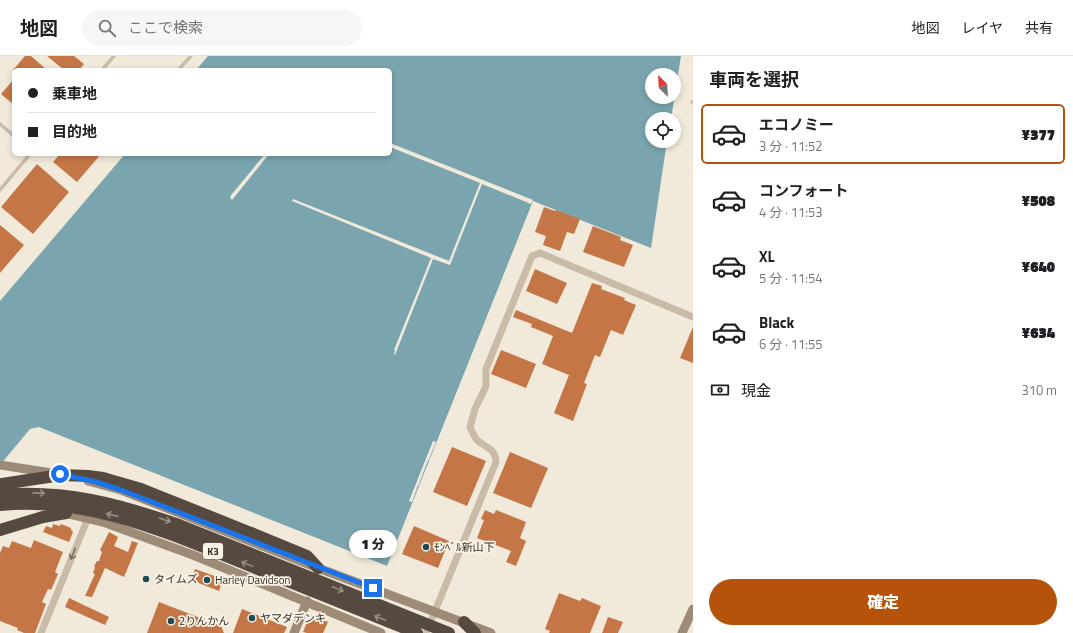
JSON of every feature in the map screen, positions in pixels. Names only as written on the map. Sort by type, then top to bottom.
[{"type":"highway","points":[[0,484],[60,475],[103,478],[141,489],[307,556],[318,568]]},
{"type":"highway","name":"K3","points":[[0,495],[20,493],[90,498],[147,514],[194,531],[449,633]]},
{"type":"highway","name":"K3","points":[[0,505],[30,503],[48,504],[83,508],[123,517],[167,532],[416,633]]},
{"type":"highway","points":[[0,530],[44,517],[66,513]]},
{"type":"highway","points":[[464,622],[475,633]]},
{"type":"street","points":[[426,633],[496,462],[496,455],[490,448],[476,438],[470,427],[475,409],[486,386],[486,369],[532,256],[540,253],[693,317]]},
{"type":"street","points":[[2,466],[48,472],[96,482],[121,490],[318,568],[491,633]]},
{"type":"street","points":[[0,499],[88,518],[146,537],[307,601],[381,633]]},
{"type":"street","points":[[41,633],[88,518]]},
{"type":"street","points":[[294,633],[318,568]]},
{"type":"street","points":[[682,633],[693,609]]},
{"type":"lane","points":[[104,68],[114,56]]},
{"type":"lane","points":[[180,68],[191,56]]},
{"type":"lane","points":[[0,124],[12,134]]},
{"type":"lane","points":[[0,190],[28,156]]},
{"type":"water","points":[[208,56],[681,56],[679,68],[645,68],[645,104],[673,104],[672,112],[645,112],[645,148],[666,148],[651,248],[533,201],[387,566],[39,427],[30,429],[0,465],[0,301],[123,156],[392,156],[392,68],[198,68]]},
{"type":"pier","points":[[392,144],[533,200],[531,204],[482,184],[450,265],[433,259],[394,355],[394,350],[431,258],[292,201],[293,199],[449,261],[480,183],[392,148]]},
{"type":"pier","points":[[263,156],[267,156],[232,200],[230,197]]},
{"type":"pier","points":[[433,441],[436,442],[419,484],[420,485],[418,485],[412,502],[409,501]]},
{"type":"building","points":[[25,56],[31,56],[45,68],[15,68]]},
{"type":"building","points":[[47,56],[74,56],[84,64],[81,68],[62,68]]},
{"type":"building","points":[[12,81],[12,103],[1,94]]},
{"type":"building","points":[[58,156],[99,156],[77,182],[53,162]]},
{"type":"building","points":[[37,164],[69,192],[33,234],[1,207]]},
{"type":"building","points":[[544,207],[580,219],[574,234],[567,232],[560,251],[543,245],[546,236],[535,232]]},
{"type":"building","points":[[0,225],[24,245],[0,273]]},
{"type":"building","points":[[593,226],[621,237],[620,240],[633,245],[624,267],[583,252]]},
{"type":"building","points":[[535,269],[567,283],[557,304],[526,291]]},
{"type":"building","points":[[592,283],[602,286],[601,289],[625,298],[624,300],[636,305],[623,335],[611,330],[600,357],[595,355],[584,383],[587,384],[573,421],[554,413],[569,375],[542,364],[553,336],[531,327],[532,324],[513,317],[516,310],[572,333]]},
{"type":"building","points":[[693,327],[693,363],[680,358]]},
{"type":"building","points":[[501,350],[536,364],[526,388],[491,374]]},
{"type":"building","points":[[452,447],[486,461],[467,506],[433,492]]},
{"type":"building","points":[[510,452],[548,468],[531,508],[493,493]]},
{"type":"building","points":[[485,510],[494,514],[496,510],[526,522],[520,538],[526,541],[516,566],[506,562],[511,551],[477,538],[484,520],[481,519]]},
{"type":"building","points":[[53,524],[60,526],[61,524],[71,528],[73,532],[69,542],[43,532],[46,526],[52,528]]},
{"type":"building","name":"ﾓﾝﾍﾞﾙ新山下","points":[[414,526],[449,541],[438,568],[402,554]]},
{"type":"building","points":[[109,532],[118,537],[114,546],[128,552],[132,541],[138,543],[124,577],[105,568],[92,597],[85,596],[95,574],[93,573],[94,566],[97,561],[99,561],[102,552],[100,550]]},
{"type":"building","points":[[34,540],[63,552],[55,572],[58,574],[51,590],[48,589],[42,602],[46,604],[35,633],[24,633],[17,630],[18,628],[0,621],[0,553],[3,546],[9,548],[12,541],[31,548]]},
{"type":"building","name":"Harley Davidson","points":[[195,569],[223,579],[219,591],[191,580]]},
{"type":"building","points":[[559,593],[580,601],[582,598],[601,606],[590,633],[549,633],[550,631],[545,629]]},
{"type":"building","points":[[69,598],[109,617],[105,625],[65,607]]},
{"type":"building","points":[[159,602],[221,626],[224,633],[147,633]]},
{"type":"building","name":"ヤマダデンキ","points":[[242,609],[287,627],[284,633],[233,633]]},
{"type":"building","points":[[310,615],[328,622],[323,633],[303,632]]},
{"type":"building","points":[[608,617],[623,622],[618,633],[602,633]]},
{"type":"place","name":"ﾓﾝﾍﾞﾙ新山下","points":[[426,547]]},
{"type":"place","name":"タイムズ","points":[[146,579]]},
{"type":"place","name":"Harley Davidson","points":[[207,580]]},
{"type":"place","name":"ヤマダデンキ","points":[[252,618]]},
{"type":"place","name":"2りんかん","points":[[171,621]]},
{"type":"route","points":[[60,474],[96,482],[121,490],[318,568],[373,588]]}]
